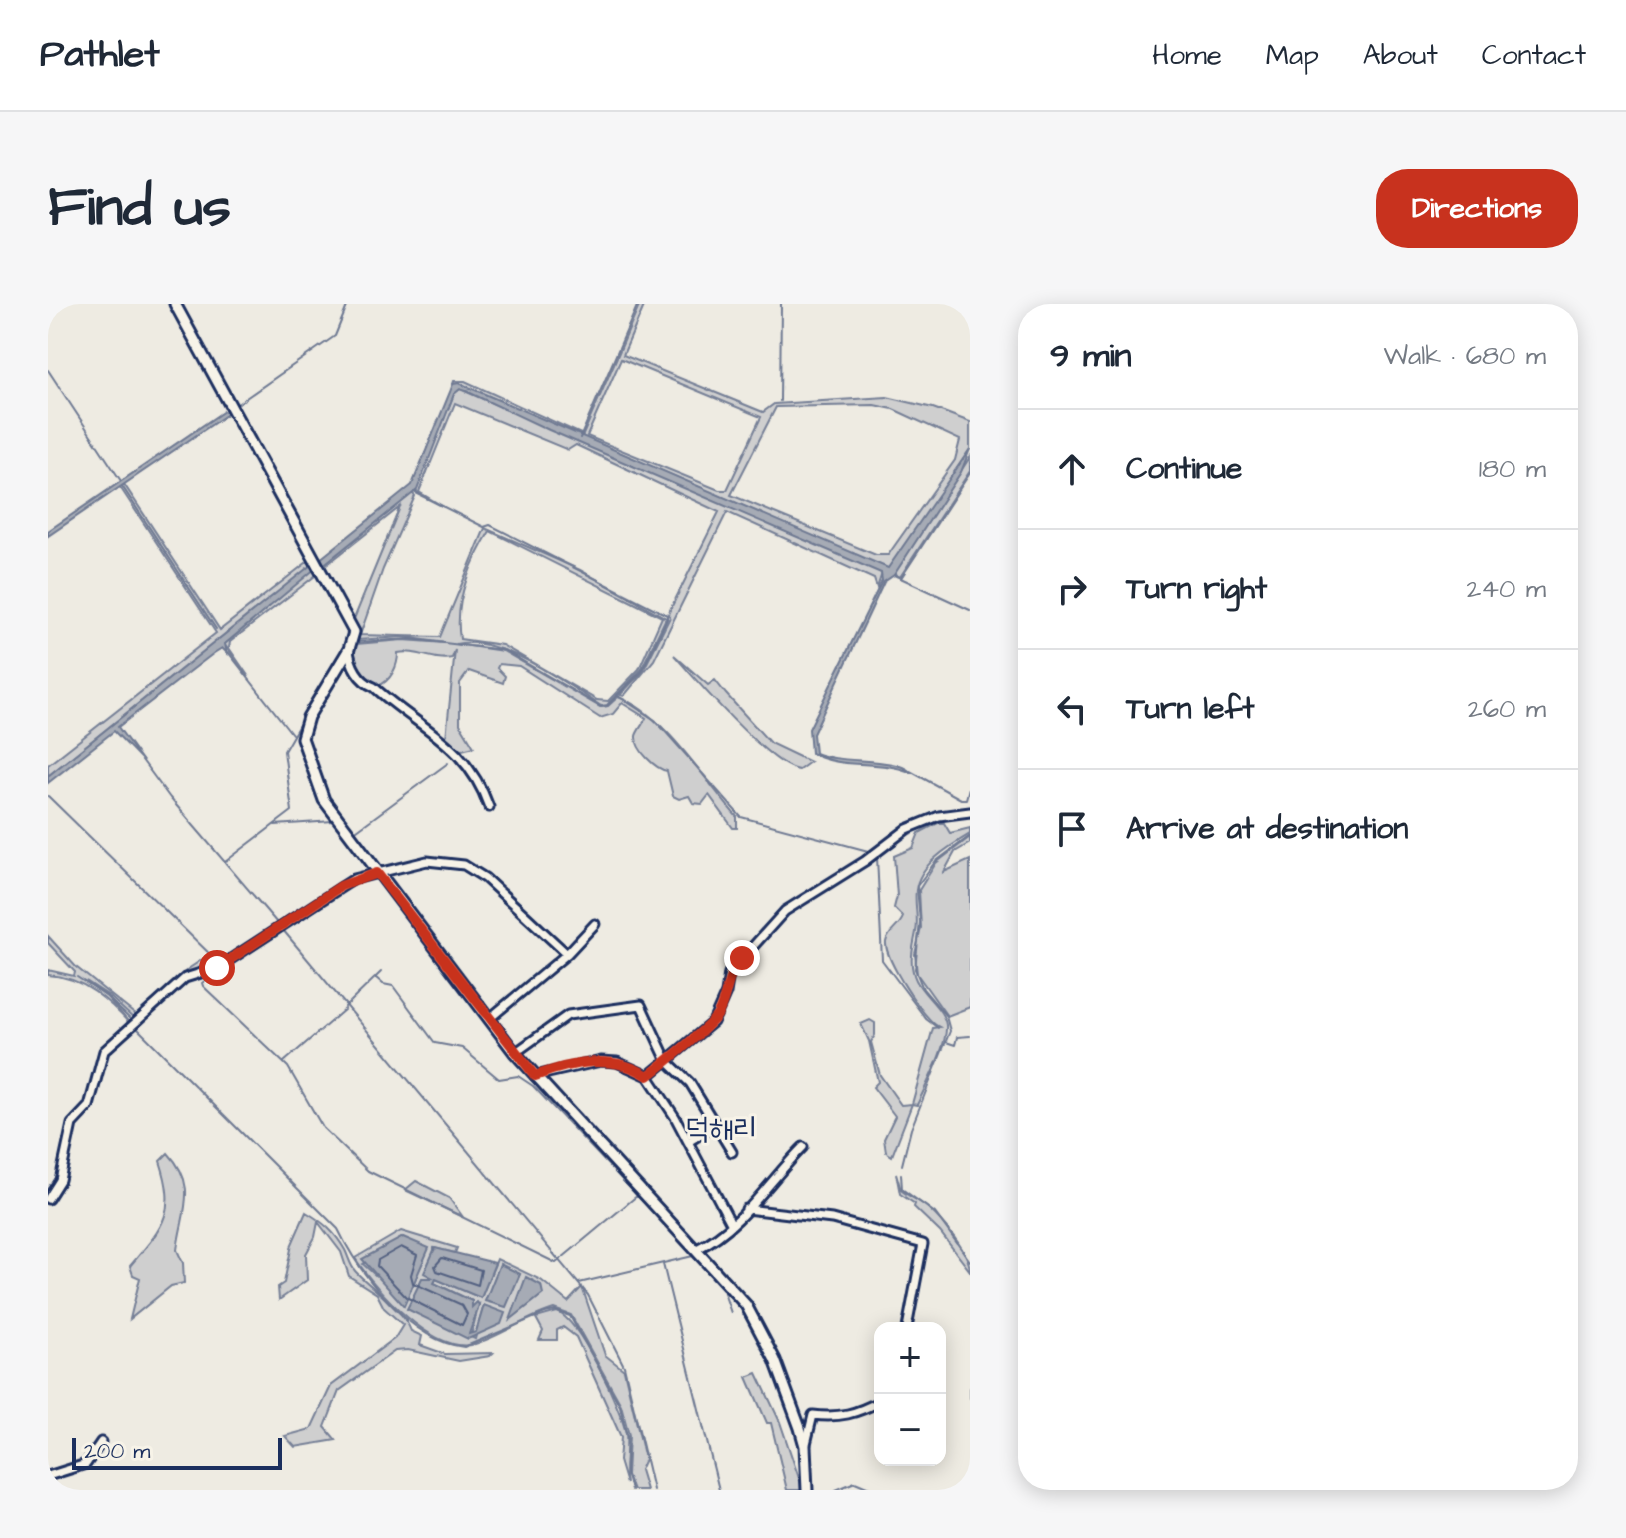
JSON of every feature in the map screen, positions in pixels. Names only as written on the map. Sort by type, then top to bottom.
[{"type":"street","points":[[175,304],[350,622],[354,639],[308,717],[302,738],[332,814],[515,1053],[746,1305],[775,1360],[805,1446],[807,1490]]},
{"type":"street","points":[[349,649],[350,661],[365,683],[462,756],[483,788],[489,807]]},
{"type":"street","points":[[648,1076],[713,1022],[726,993],[729,973],[785,911],[865,861],[907,829],[939,816],[970,812]]},
{"type":"street","points":[[48,1199],[60,1180],[72,1124],[89,1106],[104,1051],[185,978],[217,968],[341,886],[377,873],[427,861],[464,865],[485,878],[567,954]]},
{"type":"street","points":[[489,1019],[567,954],[595,924]]},
{"type":"street","points":[[515,1053],[568,1015],[635,1004],[645,1008],[667,1061],[690,1083],[732,1152]]},
{"type":"street","points":[[535,1076],[554,1069],[601,1061],[617,1062],[648,1076],[688,1142],[732,1225]]},
{"type":"street","points":[[688,1142],[715,1125]]},
{"type":"street","points":[[697,1249],[714,1241],[732,1225],[803,1147]]},
{"type":"street","points":[[746,1209],[832,1219],[923,1244],[908,1322]]},
{"type":"street","points":[[805,1446],[813,1415],[839,1418],[874,1404]]},
{"type":"street","points":[[48,1476],[86,1464],[101,1442]]},
{"type":"shaded area","points":[[640,304],[645,304],[623,355],[763,412],[774,404],[887,397],[933,408],[970,422],[970,449],[888,569],[459,383],[453,384],[454,381],[465,381],[583,435]],"holes":[[[621,359],[761,417],[727,490],[719,490],[587,436]],[[874,405],[893,409],[960,440],[955,460],[888,555],[876,555],[731,495],[776,407]]]},
{"type":"shaded area","points":[[460,389],[874,569],[882,573],[877,588],[874,579],[727,512],[654,660],[624,696],[620,695],[643,671],[719,512],[576,445],[568,450],[455,403],[419,492],[444,507],[415,491],[454,394]]},
{"type":"shaded area","points":[[970,457],[970,471],[900,577],[894,574]]},
{"type":"shaded area","points":[[124,484],[220,630],[311,559],[320,576],[315,576],[230,642],[229,648],[249,677],[224,644],[309,568],[48,776],[48,765],[216,633],[120,487]]},
{"type":"shaded area","points":[[412,493],[415,496],[383,569],[360,635],[440,637],[485,528],[580,570],[666,618],[641,670],[607,705],[601,706],[511,653],[492,646],[456,644],[503,651],[600,707],[608,706],[618,697],[635,705],[652,717],[683,750],[737,817],[737,828],[733,828],[709,795],[702,804],[693,803],[689,796],[679,799],[673,796],[667,771],[657,767],[639,747],[636,736],[646,718],[622,703],[613,714],[600,718],[519,666],[499,664],[497,668],[505,676],[503,683],[469,671],[460,683],[460,724],[474,747],[458,751],[446,738],[455,650],[452,658],[446,659],[398,653],[397,663],[387,681],[378,686],[365,682],[351,655],[356,644],[403,640],[446,643],[403,637],[357,640],[322,566]],"holes":[[[400,507],[354,619],[324,567]],[[490,531],[662,617],[639,669],[608,701],[597,700],[502,645],[460,639],[462,597],[476,556]]]},
{"type":"shaded area","points":[[674,655],[708,685],[715,680],[770,743],[810,762],[799,770],[771,755],[734,721]]},
{"type":"shaded area","points":[[944,823],[950,833],[970,828],[970,834],[929,864],[916,890],[917,927],[912,968],[919,986],[941,1013],[946,1033],[917,1105],[912,1104],[933,1028],[939,1027],[915,1001],[887,950],[887,938],[903,917],[894,908],[897,896],[894,856],[913,848],[919,833]]},
{"type":"shaded area","points":[[970,837],[970,843],[955,852],[944,872],[970,860],[970,1007],[947,1016],[917,974],[915,954],[921,928],[919,890],[936,863]]},
{"type":"shaded area","points":[[48,936],[76,967],[137,1016],[188,969],[209,955],[217,964],[189,972],[135,1020],[109,996],[86,981],[107,997],[132,1026],[105,999],[84,985],[48,975],[48,970],[74,976],[75,972],[48,943]]},
{"type":"shaded area","points":[[870,1020],[875,1023],[875,1035],[871,1042],[880,1075],[901,1105],[912,1104],[892,1156],[886,1152],[884,1139],[895,1116],[873,1087],[878,1082],[869,1041],[861,1024]]},
{"type":"shaded area","points":[[168,1153],[177,1165],[186,1188],[177,1250],[183,1263],[184,1283],[171,1286],[130,1319],[140,1278],[133,1275],[130,1266],[164,1218],[167,1194],[160,1161]]},
{"type":"shaded area","points":[[896,1173],[901,1190],[928,1208],[954,1237],[969,1263],[970,1271],[940,1232],[914,1207],[915,1204],[900,1194]]},
{"type":"shaded area","points":[[416,1181],[449,1198],[463,1217],[405,1190]]},
{"type":"shaded area","points":[[306,1212],[333,1233],[354,1270],[394,1307],[411,1331],[422,1336],[420,1345],[445,1354],[493,1353],[459,1361],[408,1350],[395,1351],[339,1391],[325,1427],[336,1440],[295,1447],[285,1436],[311,1429],[331,1386],[395,1338],[403,1325],[384,1308],[377,1294],[349,1276],[341,1252],[318,1222],[315,1237],[306,1254],[307,1280],[279,1300],[278,1287],[284,1283],[292,1244]]},
{"type":"shaded area","points":[[401,1231],[457,1248],[455,1253],[434,1248],[433,1278],[408,1308],[475,1339],[484,1305],[476,1332],[471,1335],[479,1304],[472,1307],[472,1301],[434,1283],[436,1279],[481,1298],[497,1259],[541,1280],[568,1302],[582,1287],[605,1355],[624,1370],[645,1459],[640,1470],[646,1490],[633,1490],[627,1475],[629,1435],[621,1405],[571,1315],[554,1309],[485,1341],[459,1345],[442,1340],[407,1317],[376,1286],[355,1258]],"holes":[[[403,1237],[415,1245],[375,1275],[363,1264]],[[500,1265],[520,1274],[509,1298],[486,1301]]]},
{"type":"shaded area","points":[[557,1312],[566,1318],[587,1347],[617,1406],[626,1434],[626,1484],[619,1461],[621,1437],[576,1337],[563,1327],[557,1330],[557,1340],[539,1340],[543,1331],[536,1318]]},
{"type":"shaded area","points":[[757,1373],[780,1422],[803,1490],[787,1490],[771,1423],[767,1423],[747,1377]]},
{"type":"water","points":[[459,383],[888,568],[970,449],[961,472],[894,575],[884,582],[813,734],[815,753],[893,764],[910,772],[835,761],[811,753],[809,729],[882,581],[881,573],[466,391],[460,389],[454,394],[417,490],[322,566],[319,560],[412,485],[453,384]]},
{"type":"water","points":[[227,409],[229,413],[48,536],[48,531]]},
{"type":"water","points":[[311,565],[316,568],[225,644],[227,653],[222,648],[214,653],[118,727],[142,760],[114,731],[48,783],[48,776]]},
{"type":"water","points":[[403,1237],[429,1248],[404,1306],[362,1259]]},
{"type":"water","points":[[435,1248],[495,1263],[481,1298],[436,1279],[434,1283],[472,1301],[472,1307],[477,1302],[479,1305],[469,1334],[476,1332],[484,1305],[505,1313],[501,1324],[468,1339],[407,1309],[422,1278],[433,1278],[424,1273]]},
{"type":"water","points":[[500,1264],[520,1274],[506,1307],[485,1301]]},
{"type":"water","points":[[526,1277],[541,1285],[543,1294],[510,1320]]},
{"type":"waterway","points":[[236,405],[335,336],[348,304]]},
{"type":"waterway","points":[[580,438],[638,304]]},
{"type":"waterway","points":[[780,401],[781,304]]},
{"type":"waterway","points":[[48,370],[121,481]]},
{"type":"waterway","points":[[901,578],[970,473]]},
{"type":"waterway","points":[[122,486],[216,629]]},
{"type":"waterway","points":[[356,642],[410,639],[504,650],[601,707],[607,706],[642,671],[667,619],[667,615],[490,525],[484,527],[414,492]]},
{"type":"waterway","points":[[894,575],[970,610]]},
{"type":"waterway","points":[[225,862],[292,811],[284,751],[346,643]]},
{"type":"waterway","points":[[228,652],[292,734]]},
{"type":"waterway","points":[[618,696],[655,720],[741,817],[872,852]]},
{"type":"waterway","points":[[142,760],[170,798],[277,923]]},
{"type":"waterway","points":[[353,833],[448,763]]},
{"type":"waterway","points":[[910,771],[961,799],[966,799],[970,784]]},
{"type":"waterway","points":[[48,796],[218,962]]},
{"type":"waterway","points":[[275,825],[333,821]]},
{"type":"waterway","points":[[902,1165],[911,1129],[950,1031],[946,1016],[923,989],[915,969],[920,922],[917,886],[935,862],[970,836]]},
{"type":"waterway","points":[[877,857],[882,960],[926,1019],[938,1028]]},
{"type":"waterway","points":[[280,931],[283,930],[588,1295],[624,1366],[653,1490]]},
{"type":"waterway","points":[[217,971],[202,983],[203,986],[288,1067],[323,1128],[368,1171],[556,1263],[638,1195]]},
{"type":"waterway","points":[[345,1007],[381,972]]},
{"type":"waterway","points":[[77,977],[107,997],[132,1021]]},
{"type":"waterway","points":[[375,977],[383,984],[393,986],[435,1043],[462,1048],[499,1079],[518,1076],[533,1086],[706,1268]]},
{"type":"waterway","points":[[284,1062],[345,1009]]},
{"type":"waterway","points":[[138,1029],[338,1229],[373,1284],[389,1303],[425,1333],[464,1347],[545,1313],[555,1311],[570,1316],[620,1406],[627,1436],[626,1473],[631,1490]]},
{"type":"waterway","points":[[946,1042],[955,1045],[957,1037],[970,1036]]},
{"type":"waterway","points":[[901,1174],[902,1189],[935,1213],[970,1261]]},
{"type":"waterway","points":[[579,1283],[693,1256]]},
{"type":"waterway","points":[[663,1264],[719,1490]]},
{"type":"waterway","points":[[721,1284],[731,1313]]},
{"type":"waterway","points":[[970,1388],[970,1398]]},
{"type":"waterway","points":[[836,1490],[855,1482],[874,1490]]},
{"type":"district","name":"덕해리","points":[[721,1129]]},
{"type":"route","points":[[217,968],[341,886],[377,873],[535,1076],[554,1069],[601,1061],[617,1062],[648,1076],[682,1049],[691,1037],[713,1022],[726,993],[729,973],[742,958]]}]
